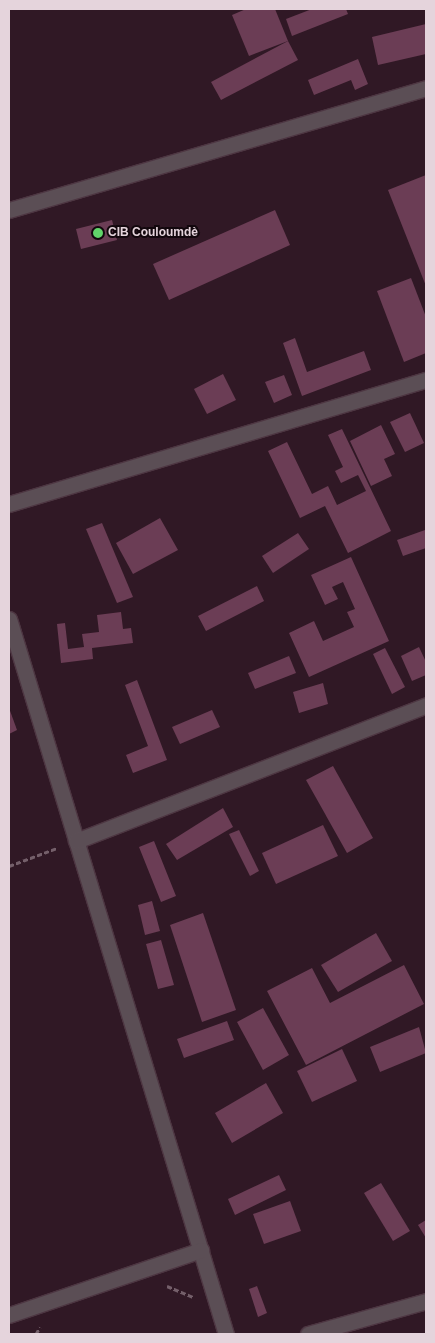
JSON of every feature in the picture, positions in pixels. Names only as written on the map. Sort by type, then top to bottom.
[{"type":"street","points":[[9,210],[426,88]]},
{"type":"street","points":[[9,504],[426,380]]},
{"type":"street","points":[[9,619],[226,1334]]},
{"type":"street","points":[[76,841],[426,705]]},
{"type":"street","points":[[9,1315],[201,1250]]},
{"type":"street","points":[[308,1334],[426,1301]]},
{"type":"path","points":[[9,866],[76,841]]},
{"type":"path","points":[[136,1272],[218,1309]]},
{"type":"building","points":[[246,9],[275,9],[288,41],[249,56],[232,15]]},
{"type":"building","points":[[312,9],[346,9],[348,14],[292,36],[286,19]]},
{"type":"building","points":[[426,24],[426,54],[378,65],[372,37]]},
{"type":"building","points":[[288,41],[298,60],[221,100],[211,82]]},
{"type":"building","points":[[358,59],[368,84],[355,90],[351,80],[314,95],[308,80]]},
{"type":"building","points":[[426,175],[426,286],[388,190]]},
{"type":"building","points":[[275,210],[290,245],[169,300],[153,264]]},
{"type":"building","points":[[112,220],[117,240],[81,249],[76,229]]},
{"type":"building","points":[[411,278],[426,317],[426,353],[404,362],[377,291]]},
{"type":"building","points":[[295,338],[307,372],[364,351],[371,370],[302,396],[283,343]]},
{"type":"building","points":[[223,374],[236,400],[207,414],[194,389]]},
{"type":"building","points":[[284,375],[292,395],[274,403],[265,382]]},
{"type":"building","points":[[410,413],[424,443],[405,452],[390,422]]},
{"type":"building","points":[[381,425],[395,454],[384,459],[392,476],[371,486],[350,441]]},
{"type":"building","points":[[342,429],[391,531],[348,553],[325,506],[300,518],[268,451],[287,442],[312,494],[328,486],[337,505],[366,491],[358,475],[341,483],[335,471],[343,467],[328,435]]},
{"type":"building","points":[[160,518],[178,550],[133,574],[116,543]]},
{"type":"building","points":[[102,523],[133,597],[117,603],[86,529]]},
{"type":"building","points":[[425,530],[426,548],[403,556],[397,540]]},
{"type":"building","points":[[298,533],[309,549],[273,573],[262,556]]},
{"type":"building","points":[[351,557],[389,641],[309,677],[289,633],[314,621],[323,641],[354,627],[347,612],[355,609],[343,582],[332,587],[338,599],[325,605],[311,575]]},
{"type":"building","points":[[257,586],[264,601],[206,631],[198,616]]},
{"type":"building","points":[[121,612],[123,629],[131,628],[133,643],[92,648],[93,659],[61,663],[57,624],[65,623],[68,649],[84,647],[82,634],[99,632],[97,615]]},
{"type":"building","points":[[419,647],[426,662],[426,675],[412,681],[401,656]]},
{"type":"building","points":[[385,648],[405,687],[392,694],[373,654]]},
{"type":"building","points":[[289,656],[296,673],[255,689],[248,673]]},
{"type":"building","points":[[137,680],[167,760],[133,773],[126,755],[148,746],[125,685]]},
{"type":"building","points":[[323,683],[328,704],[299,713],[293,692]]},
{"type":"building","points":[[9,708],[17,730],[9,734]]},
{"type":"building","points":[[212,710],[220,727],[180,744],[172,727]]},
{"type":"building","points":[[333,766],[373,838],[347,853],[306,780]]},
{"type":"building","points":[[223,808],[233,827],[177,860],[166,844]]},
{"type":"building","points":[[323,825],[338,856],[276,884],[262,853]]},
{"type":"building","points":[[239,830],[259,871],[250,876],[229,834]]},
{"type":"building","points":[[154,841],[176,896],[161,902],[139,847]]},
{"type":"building","points":[[152,901],[160,931],[145,935],[138,905]]},
{"type":"building","points":[[203,913],[236,1010],[202,1022],[170,925]]},
{"type":"building","points":[[376,933],[392,961],[338,992],[321,965]]},
{"type":"building","points":[[161,940],[174,985],[158,989],[146,944]]},
{"type":"building","points":[[404,965],[424,1004],[306,1065],[267,991],[312,968],[330,1003]]},
{"type":"building","points":[[263,1008],[289,1055],[263,1070],[237,1022]]},
{"type":"building","points":[[227,1021],[234,1040],[184,1058],[177,1039]]},
{"type":"building","points":[[419,1027],[426,1053],[380,1072],[370,1047]]},
{"type":"building","points":[[342,1049],[357,1081],[312,1102],[297,1071]]},
{"type":"building","points":[[266,1083],[283,1113],[232,1143],[215,1113]]},
{"type":"building","points":[[279,1175],[286,1190],[235,1215],[228,1199]]},
{"type":"building","points":[[381,1183],[410,1231],[393,1241],[364,1193]]},
{"type":"building","points":[[290,1201],[301,1231],[264,1244],[253,1214]]},
{"type":"building","points":[[426,1220],[426,1238],[418,1225]]},
{"type":"building","points":[[257,1286],[267,1313],[258,1317],[249,1289]]},
{"type":"place","name":"CIB Couloumdè","points":[[98,233]]}]
